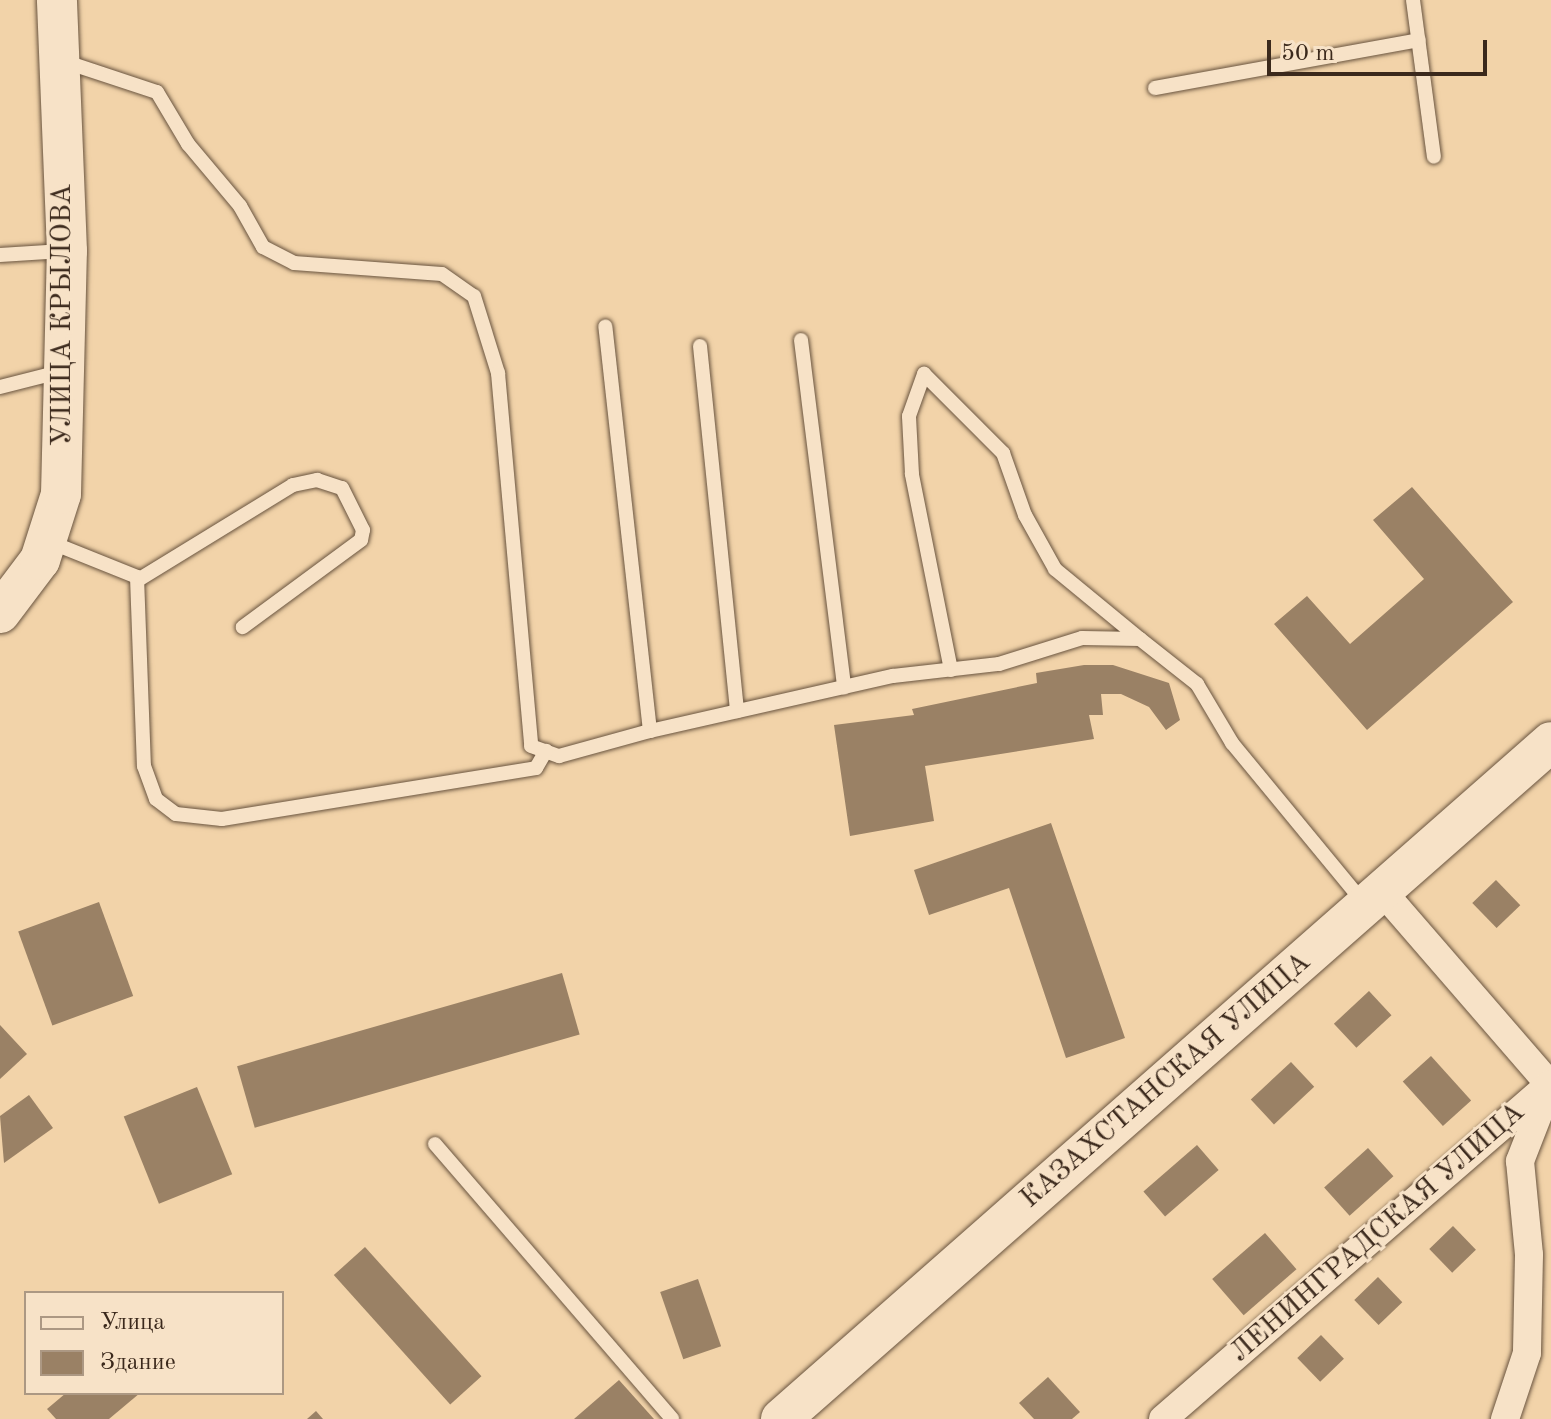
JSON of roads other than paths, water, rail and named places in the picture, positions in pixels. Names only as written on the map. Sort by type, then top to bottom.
[{"type":"main road","name":"УЛИЦА КРЫЛОВА","points":[[0,613],[27,583],[48,541],[61,494],[68,370],[67,251],[57,0]]},
{"type":"main road","name":"КАЗАХСТАНСКАЯ УЛИЦА","points":[[781,1419],[1551,742]]},
{"type":"street","points":[[1374,898],[1550,1085]]},
{"type":"street","name":"ЛЕНИНГРАДСКАЯ УЛИЦА","points":[[1163,1419],[1550,1085]]},
{"type":"street","name":"ЛЕНИНГРАДСКАЯ УЛИЦА","points":[[1505,1419],[1527,1353],[1529,1255],[1520,1161],[1550,1085]]},
{"type":"lane","points":[[1413,0],[1434,157]]},
{"type":"lane","points":[[1155,88],[1419,40]]},
{"type":"lane","points":[[59,59],[157,92],[188,144],[240,206],[263,247],[294,263],[442,274],[474,296],[498,373],[531,746],[559,756],[650,731],[844,687],[999,664],[1082,638],[1140,639]]},
{"type":"lane","points":[[0,255],[67,251]]},
{"type":"lane","points":[[605,326],[650,731]]},
{"type":"lane","points":[[801,340],[844,687]]},
{"type":"lane","points":[[700,346],[737,711]]},
{"type":"lane","points":[[0,387],[68,370]]},
{"type":"lane","points":[[951,670],[912,474],[909,416],[924,374],[1003,453],[1025,515],[1055,569],[1197,684],[1232,743],[1374,898]]},
{"type":"lane","points":[[138,580],[293,485],[317,480],[342,488],[363,530],[361,540],[243,627]]},
{"type":"lane","points":[[48,541],[134,573],[138,580],[144,766],[156,799],[176,814],[222,819],[536,768],[546,751]]},
{"type":"lane","points":[[435,1144],[672,1419]]}]
